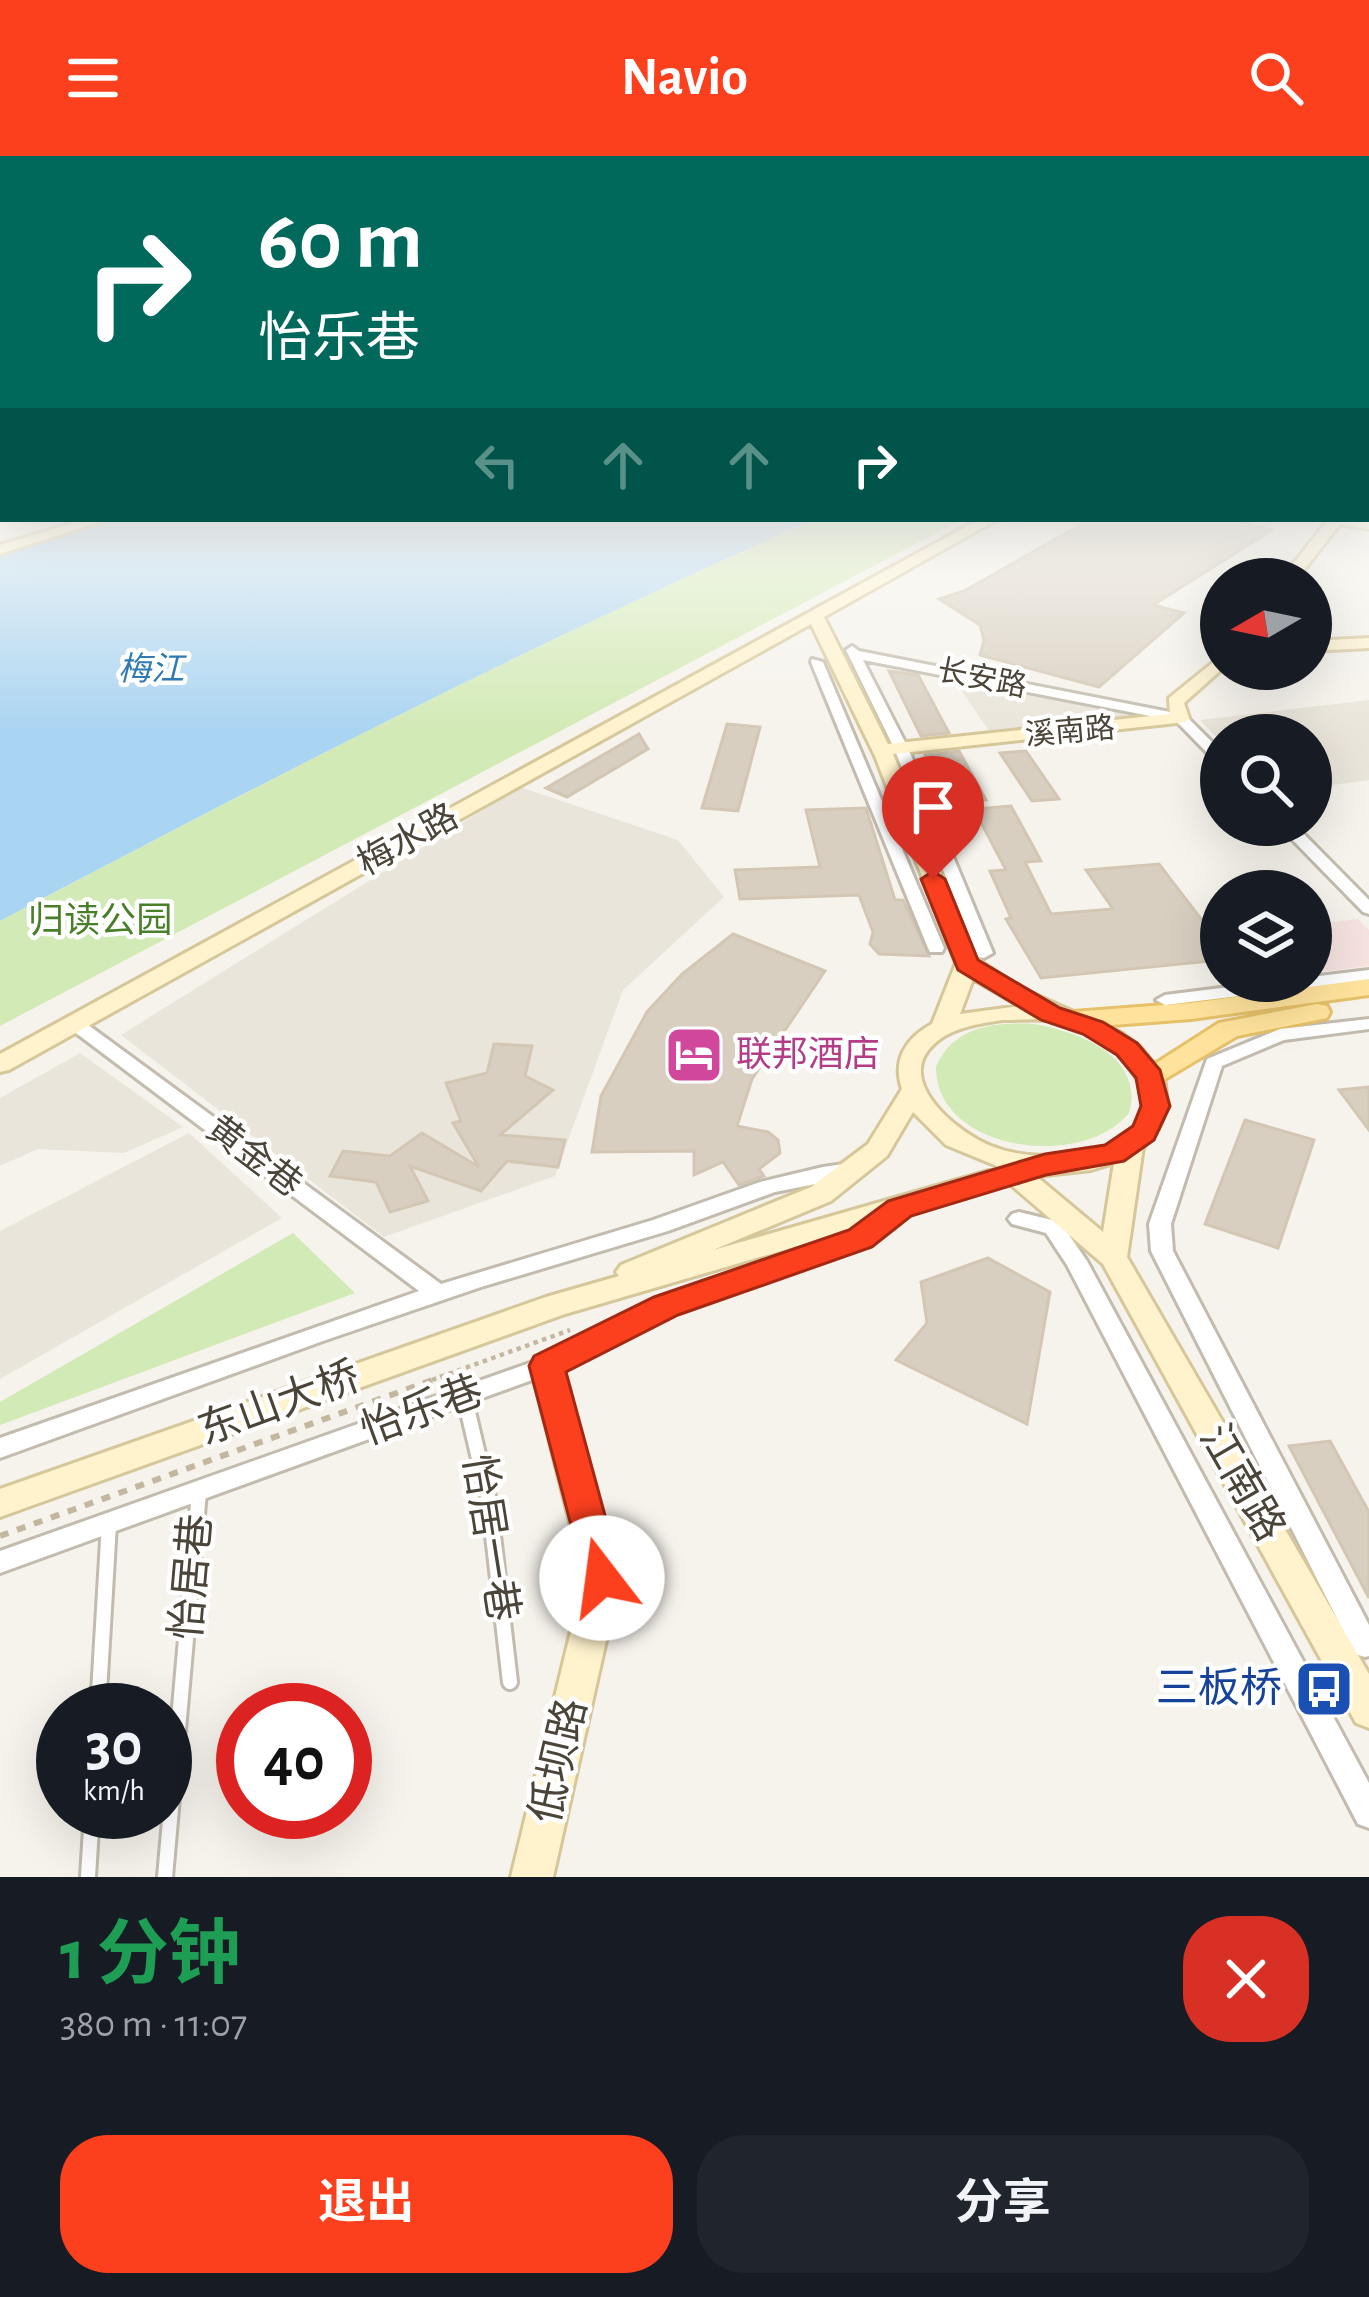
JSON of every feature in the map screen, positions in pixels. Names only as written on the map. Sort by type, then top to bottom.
[{"type":"main road","name":"梅水路","points":[[0,1064],[894,573]]},
{"type":"main road","name":"梅水路","points":[[816,617],[851,610],[915,573]]},
{"type":"main road","points":[[568,1316],[899,1208],[1004,1165],[1093,1161],[1130,1144],[1152,1120],[1156,1106],[1150,1076],[1112,1037],[1062,1017],[976,959],[891,749],[816,617]]},
{"type":"main road","points":[[1332,645],[1369,643]]},
{"type":"main road","points":[[1180,718],[1175,702],[1200,680]]},
{"type":"main road","name":"溪南路","points":[[891,749],[1180,718]]},
{"type":"main road","points":[[976,959],[944,1025],[919,1047],[912,1061],[913,1091],[933,1121],[1004,1165]]},
{"type":"main road","points":[[944,1025],[1004,1010],[1062,1017],[1191,1011],[1369,987]]},
{"type":"main road","points":[[1150,1076],[1229,1029],[1266,1019],[1369,1006]]},
{"type":"main road","points":[[568,1316],[738,1224],[821,1193],[878,1150],[913,1091]]},
{"type":"main road","points":[[1113,1256],[1130,1144]]},
{"type":"main road","name":"江南路","points":[[1004,1165],[1113,1256],[1364,1679]]},
{"type":"main road","name":"东山大桥","points":[[0,1503],[568,1316]]},
{"type":"main road","name":"低坝路","points":[[532,1877],[602,1578],[547,1366]]},
{"type":"street","name":"长安路","points":[[891,749],[851,649],[1180,718]]},
{"type":"street","points":[[818,662],[936,948]]},
{"type":"street","points":[[1180,718],[1200,738]]},
{"type":"street","points":[[1307,846],[1369,909]]},
{"type":"street","points":[[1165,1000],[1369,975]]},
{"type":"street","name":"黄金巷","points":[[74,1023],[435,1291]]},
{"type":"street","points":[[1364,1679],[1162,1251],[1160,1224],[1214,1063],[1280,1036],[1369,1024]]},
{"type":"street","points":[[0,1448],[435,1291],[543,1256],[637,1233],[803,1174],[856,1170]]},
{"type":"street","name":"怡乐巷","points":[[0,1562],[547,1366],[666,1306],[860,1238],[899,1208]]},
{"type":"street","points":[[1019,1220],[1053,1227],[1076,1261],[1369,1813]]},
{"type":"lane","name":"怡居一巷","points":[[464,1395],[489,1501],[511,1682]]},
{"type":"lane","name":"怡居巷","points":[[165,1877],[199,1492]]},
{"type":"lane","points":[[100,1683],[109,1524]]},
{"type":"lane","points":[[88,1877],[90,1839]]},
{"type":"path","points":[[0,1536],[568,1316]]},
{"type":"shaded area","points":[[974,680],[1133,714],[1142,723],[992,735],[955,681]]},
{"type":"shaded area","points":[[1369,700],[1369,780],[1332,785],[1332,714],[1251,714]]},
{"type":"shaded area","points":[[520,787],[678,840],[724,897],[623,990],[555,1176],[384,1237],[121,1035]]},
{"type":"shaded area","points":[[1358,919],[1369,930],[1369,966],[1332,970],[1332,922]]},
{"type":"shaded area","points":[[80,1053],[183,1127],[124,1153],[38,1149],[0,1166],[0,1098]]},
{"type":"shaded area","points":[[189,1133],[282,1218],[0,1379],[0,1231]]},
{"type":"green space","name":"归读公园","points":[[695,573],[860,573],[0,1026],[0,921],[507,662]]},
{"type":"green space","points":[[1034,1024],[1088,1041],[1118,1062],[1131,1093],[1129,1113],[1107,1131],[1079,1142],[1047,1146],[984,1134],[959,1118],[942,1095],[936,1067],[943,1053],[977,1029]]},
{"type":"green space","points":[[293,1233],[355,1293],[0,1425],[0,1402]]},
{"type":"water","name":"梅江","points":[[0,573],[694,573],[506,662],[0,921]]},
{"type":"building","points":[[995,573],[1200,573],[1153,605],[1184,613],[1099,687],[980,655],[984,640],[980,625],[939,599]]},
{"type":"building","points":[[889,671],[918,675],[949,733],[921,736]]},
{"type":"building","points":[[727,724],[760,727],[738,811],[702,808]]},
{"type":"building","points":[[639,734],[648,749],[567,797],[546,788]]},
{"type":"building","points":[[959,751],[986,800],[949,802],[925,755]]},
{"type":"building","points":[[1026,751],[1059,799],[1032,801],[1000,753]]},
{"type":"building","points":[[1011,806],[1041,861],[1025,862],[1051,914],[1113,909],[1086,870],[1159,864],[1200,918],[1200,962],[1041,978],[1006,919],[1011,918],[990,871],[1006,870],[974,809]]},
{"type":"building","points":[[866,808],[895,900],[903,900],[929,956],[879,954],[870,944],[873,932],[859,895],[740,899],[735,870],[820,867],[806,810]]},
{"type":"building","name":"联邦酒店","points":[[733,934],[825,971],[752,1079],[737,1126],[768,1132],[778,1140],[780,1153],[759,1169],[764,1176],[739,1185],[723,1162],[694,1175],[694,1151],[592,1152],[601,1096],[647,1012],[682,974]]},
{"type":"building","points":[[494,1044],[532,1046],[525,1076],[553,1090],[500,1135],[565,1140],[558,1167],[507,1161],[481,1191],[410,1166],[428,1201],[390,1212],[376,1182],[330,1176],[343,1151],[390,1156],[422,1133],[479,1167],[453,1123],[461,1121],[446,1083],[487,1073]]},
{"type":"building","points":[[1369,1087],[1369,1130],[1339,1090]]},
{"type":"building","points":[[1245,1120],[1314,1140],[1278,1248],[1205,1224]]},
{"type":"building","points":[[988,1258],[1050,1292],[1027,1424],[896,1360],[927,1323],[921,1282]]},
{"type":"building","points":[[1330,1441],[1369,1512],[1369,1598],[1289,1446]]},
{"type":"place","name":"联邦酒店","points":[[694,1055]]},
{"type":"place","name":"三板桥","points":[[1324,1689]]},
{"type":"route","points":[[602,1578],[547,1366],[666,1306],[860,1238],[899,1208],[1045,1165],[1093,1161],[1113,1154],[1143,1133],[1152,1120],[1156,1106],[1150,1076],[1127,1049],[1093,1028],[1050,1014],[967,964],[933,879]]}]
